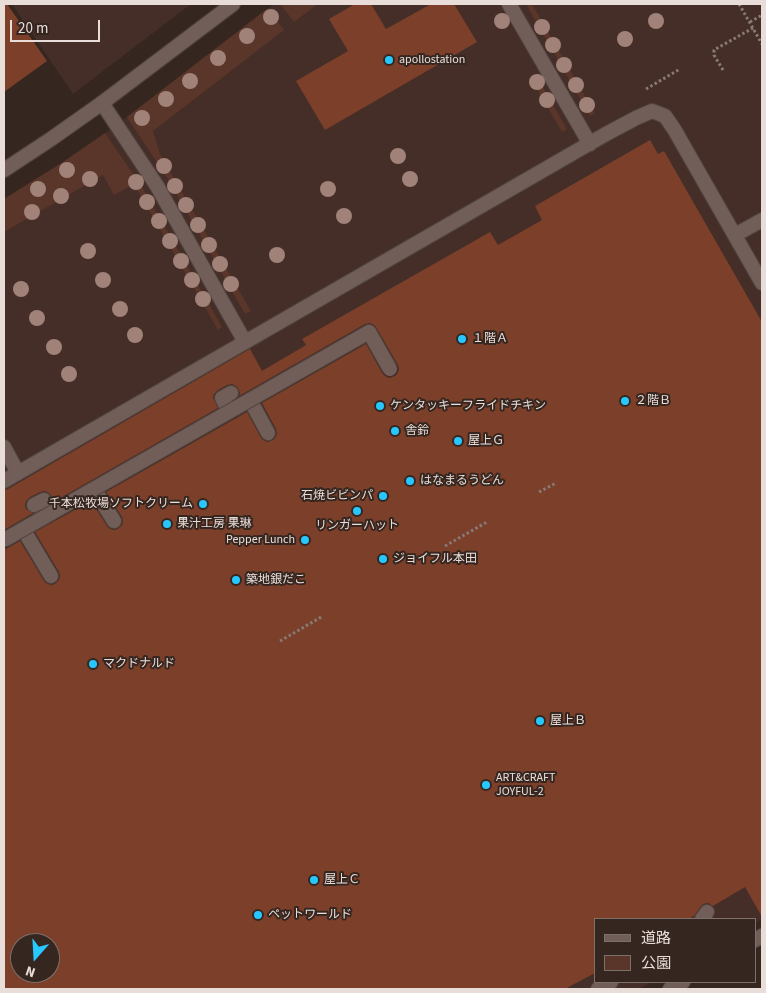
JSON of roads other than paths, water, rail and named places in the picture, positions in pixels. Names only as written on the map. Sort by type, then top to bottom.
[{"type":"street","points":[[4,170],[102,103],[233,4]]},
{"type":"street","points":[[509,4],[590,144]]},
{"type":"street","points":[[102,103],[157,186],[245,342]]},
{"type":"street","points":[[4,481],[590,144],[636,118],[652,112],[665,116],[674,129],[762,283]]},
{"type":"street","points":[[735,234],[762,220]]},
{"type":"street","points":[[4,540],[369,332],[390,369]]},
{"type":"street","points":[[229,411],[222,398],[232,393]]},
{"type":"street","points":[[250,400],[268,433]]},
{"type":"street","points":[[4,447],[18,473]]},
{"type":"street","points":[[94,489],[114,521]]},
{"type":"street","points":[[34,505],[44,500],[51,513]]},
{"type":"street","points":[[23,529],[51,576]]},
{"type":"street","points":[[598,989],[609,983]]},
{"type":"street","points":[[670,989],[681,983]]},
{"type":"place","name":"apollostation","points":[[389,60]]},
{"type":"place","name":"１階Ａ","points":[[462,339]]},
{"type":"place","name":"２階Ｂ","points":[[625,401]]},
{"type":"place","name":"ケンタッキーフライドチキン","points":[[380,406]]},
{"type":"place","name":"舎鈴","points":[[395,431]]},
{"type":"place","name":"屋上Ｇ","points":[[458,441]]},
{"type":"place","name":"はなまるうどん","points":[[410,481]]},
{"type":"place","name":"石焼ビビンパ","points":[[383,496]]},
{"type":"place","name":"千本松牧場ソフトクリーム","points":[[203,504]]},
{"type":"place","name":"リンガーハット","points":[[357,511]]},
{"type":"place","name":"果汁工房 果琳","points":[[167,524]]},
{"type":"place","name":"Pepper Lunch","points":[[305,540]]},
{"type":"place","name":"ジョイフル本田","points":[[383,559]]},
{"type":"place","name":"築地銀だこ","points":[[236,580]]},
{"type":"place","name":"マクドナルド","points":[[93,664]]},
{"type":"place","name":"屋上Ｂ","points":[[540,721]]},
{"type":"place","name":"ART&CRAFT JOYFUL-2","points":[[486,785]]},
{"type":"place","name":"屋上Ｃ","points":[[314,880]]},
{"type":"place","name":"ペットワールド","points":[[258,915]]}]
